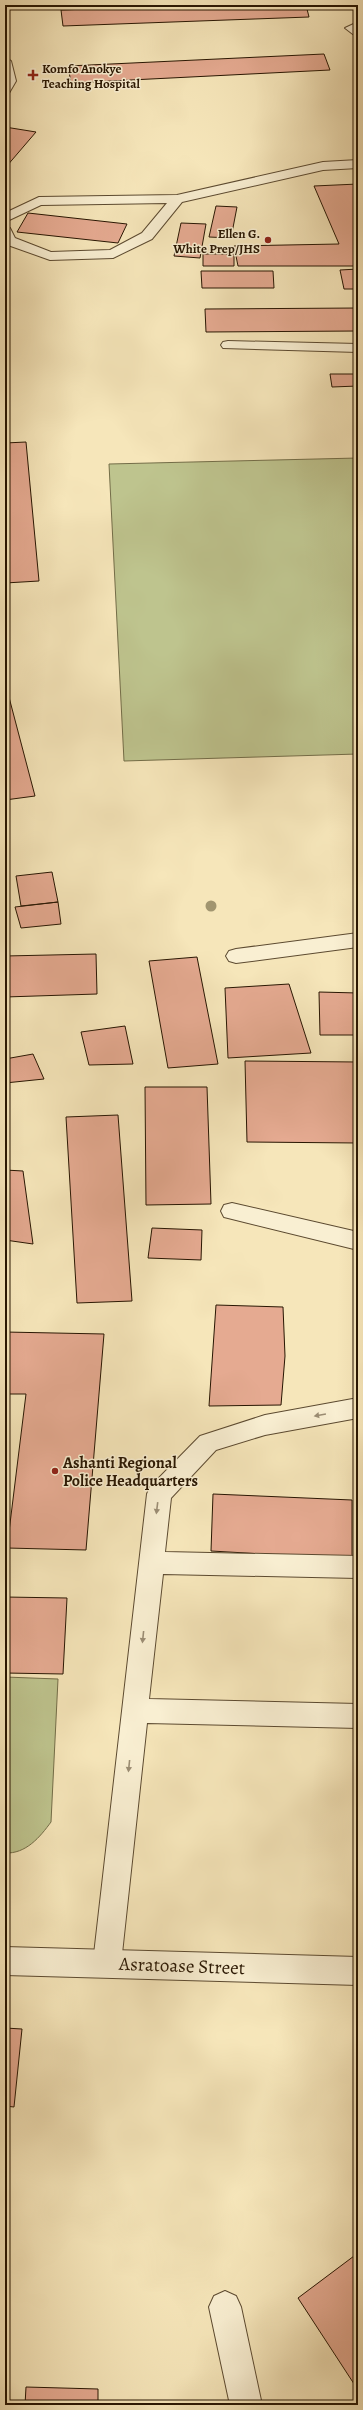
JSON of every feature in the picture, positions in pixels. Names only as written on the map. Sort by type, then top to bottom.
[{"type":"street","points":[[358,26],[351,28],[358,34]]},
{"type":"street","points":[[5,61],[10,81],[5,90]]},
{"type":"street","points":[[5,218],[38,201],[177,199],[323,166],[358,164]]},
{"type":"street","points":[[5,231],[9,241],[50,256],[113,254],[147,236],[177,199]]},
{"type":"street","points":[[228,345],[358,348]]},
{"type":"street","points":[[236,956],[358,940]]},
{"type":"street","points":[[232,1210],[358,1241]]},
{"type":"street","points":[[107,1963],[159,1494],[208,1443],[264,1425],[358,1408]]},
{"type":"street","points":[[151,1563],[358,1567]]},
{"type":"street","points":[[135,1711],[358,1716]]},
{"type":"street","name":"Asratoase Street","points":[[5,1961],[358,1971]]},
{"type":"street","points":[[225,2307],[246,2405]]},
{"type":"green space","points":[[358,458],[358,754],[124,761],[109,464]]},
{"type":"green space","points":[[5,1677],[58,1679],[51,1822],[32,1844],[13,1853],[5,1853]]},
{"type":"building","points":[[195,5],[306,5],[309,17],[63,26],[61,10]]},
{"type":"building","points":[[324,54],[330,70],[71,83],[68,66]]},
{"type":"building","points":[[5,127],[36,132],[6,167],[5,167]]},
{"type":"building","points":[[358,184],[358,266],[238,266],[234,246],[339,244],[314,186]]},
{"type":"building","points":[[216,206],[237,207],[231,238],[209,237]]},
{"type":"building","points":[[28,213],[127,224],[118,243],[17,232]]},
{"type":"building","points":[[181,223],[206,224],[200,258],[174,256]]},
{"type":"building","points":[[203,254],[234,254],[234,266],[203,266]]},
{"type":"building","points":[[358,269],[358,289],[344,289],[340,270]]},
{"type":"building","points":[[201,271],[273,271],[274,288],[202,288]]},
{"type":"building","points":[[358,308],[358,331],[206,332],[205,309]]},
{"type":"building","points":[[330,374],[358,374],[358,386],[332,387]]},
{"type":"building","points":[[26,442],[39,581],[5,583],[5,443]]},
{"type":"building","points":[[5,682],[35,796],[5,800]]},
{"type":"building","points":[[52,872],[58,902],[21,906],[16,876]]},
{"type":"building","points":[[58,902],[61,924],[21,928],[15,907]]},
{"type":"building","points":[[96,954],[97,994],[5,997],[5,956]]},
{"type":"building","points":[[197,957],[218,1064],[168,1068],[149,961]]},
{"type":"building","points":[[354,972],[358,973],[358,986],[354,986]]},
{"type":"building","points":[[289,984],[311,1053],[228,1058],[225,988]]},
{"type":"building","points":[[319,992],[358,993],[358,1035],[320,1035]]},
{"type":"building","points":[[125,1026],[133,1064],[89,1065],[81,1032]]},
{"type":"building","points":[[33,1054],[44,1079],[5,1083],[5,1059]]},
{"type":"building","points":[[245,1061],[358,1062],[358,1143],[247,1142]]},
{"type":"building","points":[[145,1087],[207,1087],[211,1204],[146,1205]]},
{"type":"building","points":[[118,1115],[132,1301],[77,1303],[66,1117]]},
{"type":"building","points":[[5,1170],[23,1171],[33,1244],[5,1240]]},
{"type":"building","points":[[152,1228],[202,1230],[201,1260],[148,1258]]},
{"type":"building","points":[[216,1305],[283,1307],[285,1356],[281,1405],[209,1406]]},
{"type":"building","name":"Ashanti Regional Police Headquarters","points":[[5,1332],[104,1334],[86,1550],[7,1548],[26,1394],[5,1394]]},
{"type":"building","points":[[213,1494],[352,1500],[352,1559],[211,1551]]},
{"type":"building","points":[[5,1597],[67,1598],[63,1674],[5,1673]]},
{"type":"building","points":[[5,2028],[22,2029],[14,2107],[5,2106]]},
{"type":"building","points":[[358,2253],[358,2390],[298,2298]]},
{"type":"building","points":[[26,2387],[98,2389],[98,2405],[25,2405]]},
{"type":"place","name":"Komfo Anokye Teaching Hospital","points":[[33,75]]},
{"type":"place","name":"Ellen G. White Prep/JHS","points":[[268,240]]},
{"type":"place","name":"Ashanti Regional Police Headquarters","points":[[55,1471]]}]
